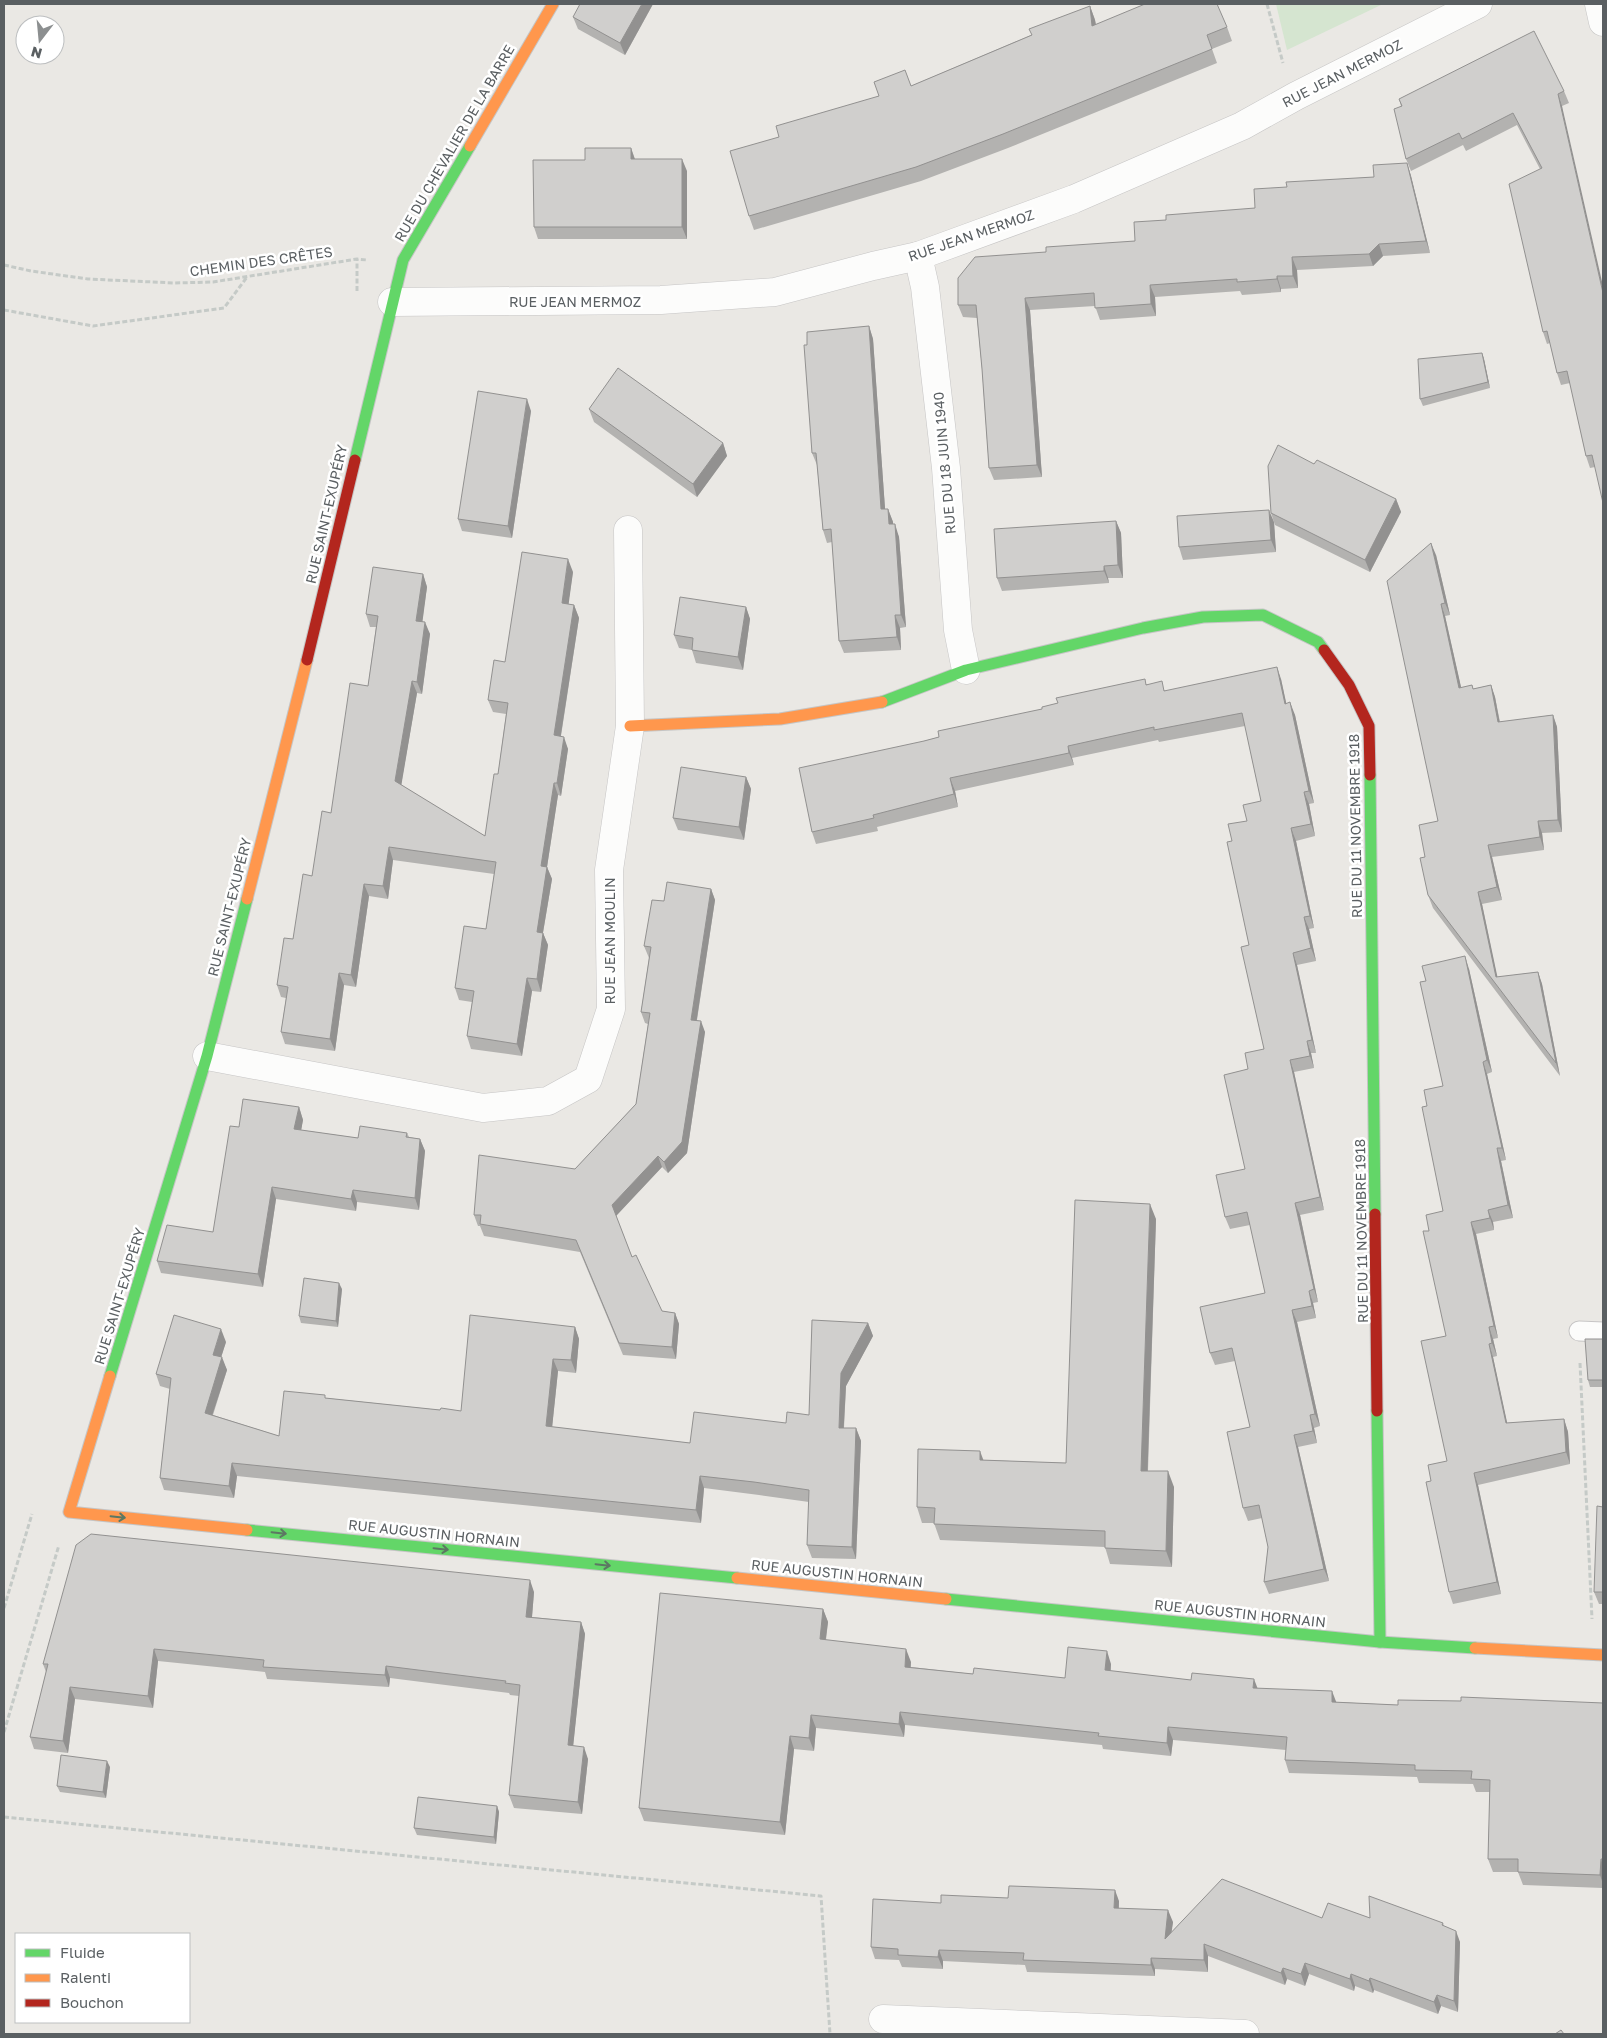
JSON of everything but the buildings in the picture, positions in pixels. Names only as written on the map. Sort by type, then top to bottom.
[{"type":"street","name":"RUE DU CHEVALIER DE LA BARRE","points":[[392,302],[403,260],[553,4]]},
{"type":"street","name":"RUE JEAN MERMOZ","points":[[392,302],[661,300],[776,292],[918,256],[1083,195],[1242,126],[1296,96],[1478,4]]},
{"type":"street","points":[[1599,4],[1603,22]]},
{"type":"street","name":"RUE DU 18 JUIN 1940","points":[[918,256],[926,287],[946,468],[958,630],[966,670]]},
{"type":"street","name":"RUE SAINT-EXUPÉRY","points":[[69,1512],[207,1056],[306,664],[392,302]]},
{"type":"street","name":"RUE JEAN MOULIN","points":[[207,1056],[483,1108],[548,1101],[588,1079],[611,1009],[609,870],[630,726],[628,530]]},
{"type":"street","name":"RUE DU 11 NOVEMBRE 1918","points":[[630,726],[780,719],[877,704],[966,670],[1143,628],[1203,617],[1262,616],[1318,642],[1349,685],[1369,726],[1380,1642]]},
{"type":"street","name":"RUE AUGUSTIN HORNAIN","points":[[69,1512],[1380,1642],[1599,1655]]},
{"type":"street","points":[[883,2019],[1042,2030],[1245,2034]]},
{"type":"lane","points":[[1579,1332],[1603,1332]]},
{"type":"path","points":[[1267,4],[1279,54],[1296,96]]},
{"type":"path","name":"CHEMIN DES CRÊTES","points":[[4,264],[32,271],[88,279],[130,282],[213,282],[357,260],[403,260]]},
{"type":"path","points":[[357,260],[357,294]]},
{"type":"path","points":[[4,310],[93,326],[224,308],[248,277]]},
{"type":"path","points":[[1579,1332],[1599,1655]]},
{"type":"path","points":[[4,1732],[69,1512]]},
{"type":"path","points":[[4,1608],[32,1513]]},
{"type":"path","points":[[4,1817],[821,1896],[830,2034]]},
{"type":"green space","points":[[1276,4],[1383,4],[1287,50]]},
{"type":"traffic: fast","points":[[355,460],[403,260],[470,146]]},
{"type":"traffic: fast","points":[[882,702],[966,670],[1143,628],[1203,617],[1263,615],[1318,642],[1324,650]]},
{"type":"traffic: fast","points":[[1370,775],[1375,1214]]},
{"type":"traffic: fast","points":[[110,1376],[207,1056],[247,899]]},
{"type":"traffic: fast","points":[[1377,1411],[1380,1642]]},
{"type":"traffic: fast","points":[[247,1530],[737,1578]]},
{"type":"traffic: fast","points":[[946,1599],[1380,1642],[1475,1648]]},
{"type":"traffic: slow","points":[[470,146],[553,4]]},
{"type":"traffic: slow","points":[[247,899],[307,660]]},
{"type":"traffic: slow","points":[[630,726],[780,719],[882,702]]},
{"type":"traffic: slow","points":[[110,1376],[69,1512],[247,1530]]},
{"type":"traffic: slow","points":[[737,1578],[946,1599]]},
{"type":"traffic: slow","points":[[1475,1648],[1603,1655]]},
{"type":"traffic: jam","points":[[307,660],[355,460]]},
{"type":"traffic: jam","points":[[1324,650],[1349,685],[1369,726],[1370,775]]},
{"type":"traffic: jam","points":[[1375,1214],[1377,1411]]}]
